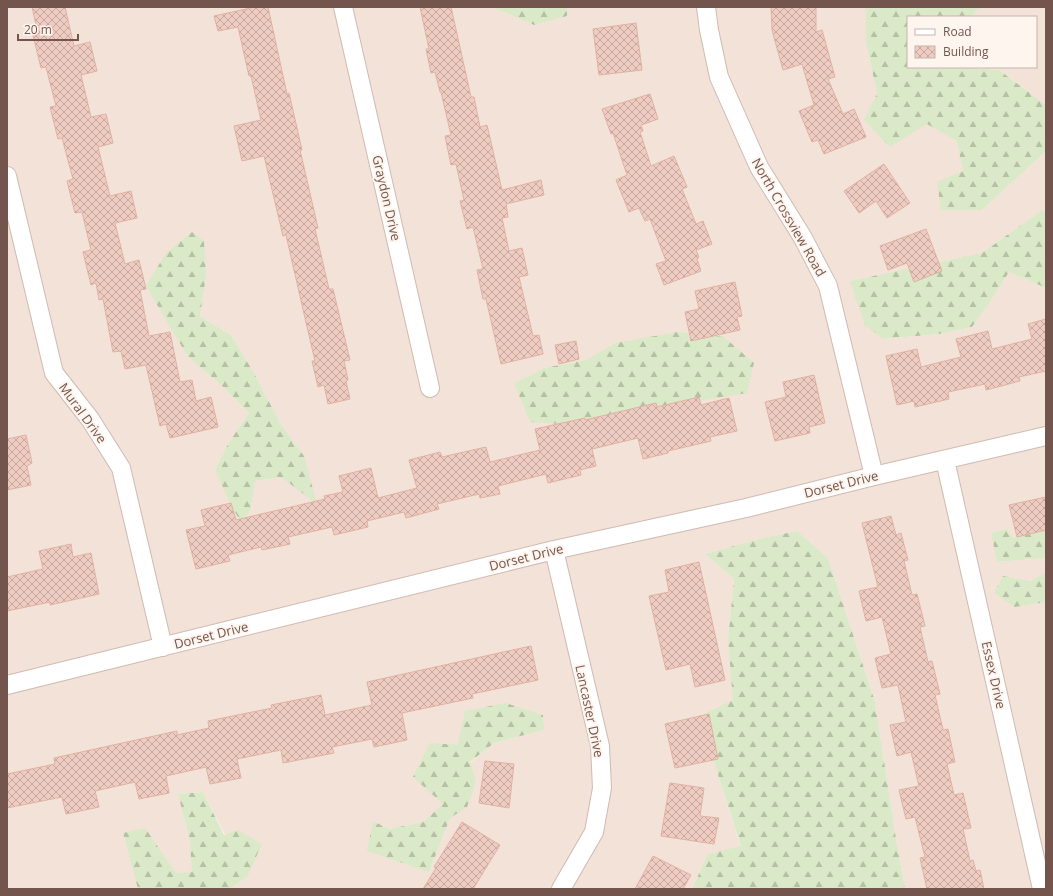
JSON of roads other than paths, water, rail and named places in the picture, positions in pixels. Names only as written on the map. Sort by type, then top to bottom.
[{"type":"street","name":"Graydon Drive","points":[[343,7],[430,388]]},
{"type":"street","name":"North Crossview Road","points":[[706,7],[709,30],[719,77],[759,168],[803,238],[828,286],[874,476]]},
{"type":"street","name":"Mural Drive","points":[[7,176],[54,373],[90,419],[121,468],[164,647]]},
{"type":"street","name":"Dorset Drive","points":[[7,685],[554,550],[746,508],[874,476],[1046,436]]},
{"type":"street","name":"Essex Drive","points":[[945,460],[1042,889]]},
{"type":"street","name":"Lancaster Drive","points":[[554,550],[600,746],[602,788],[594,832],[561,889]]}]
